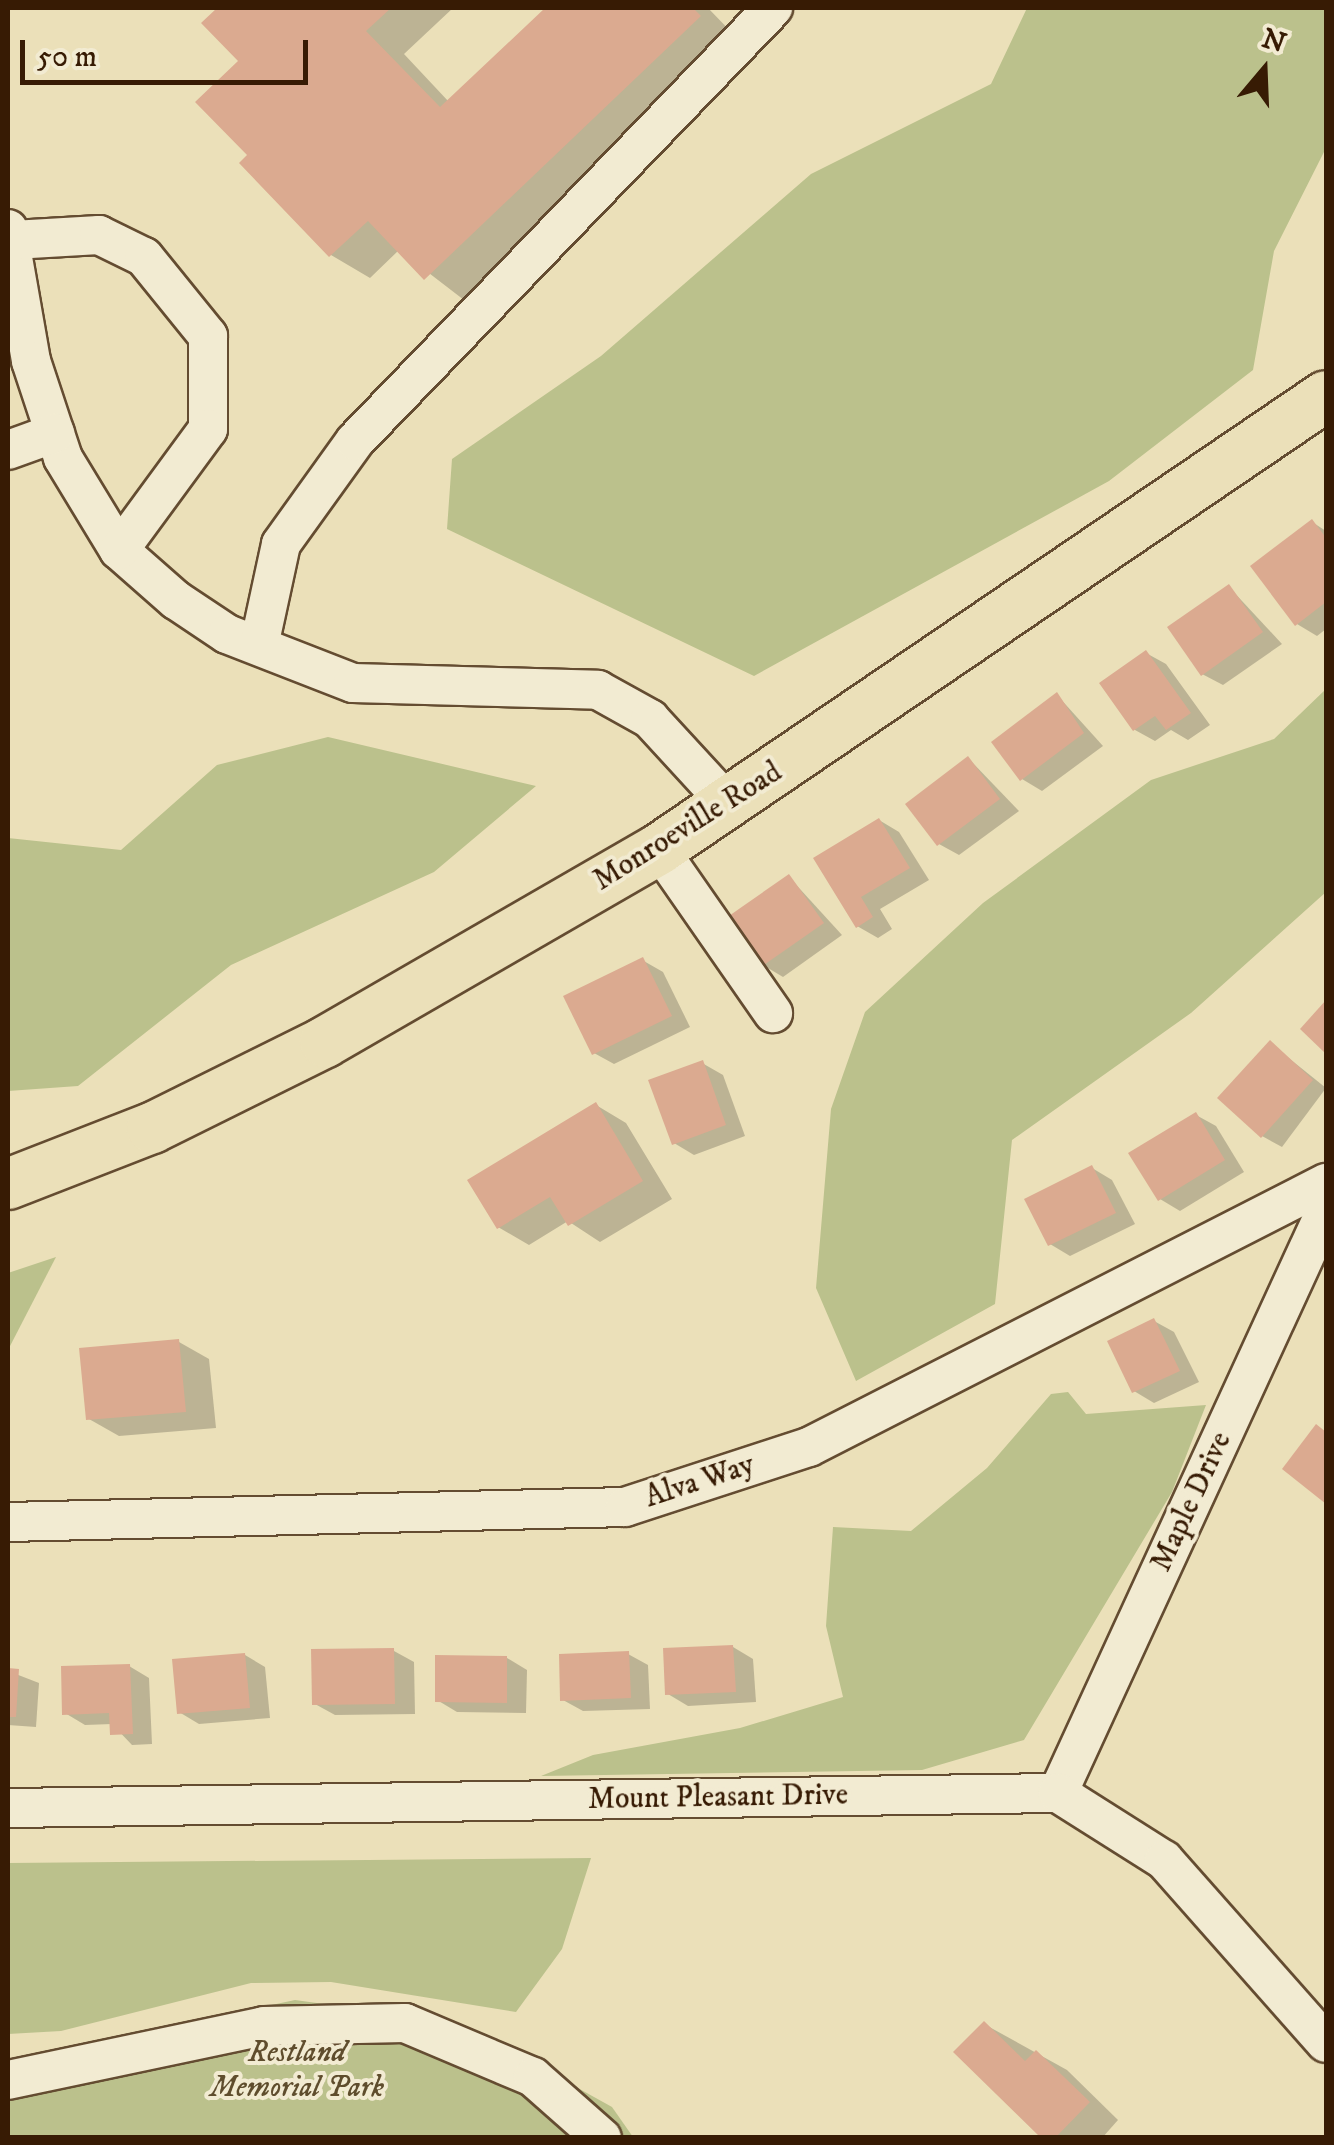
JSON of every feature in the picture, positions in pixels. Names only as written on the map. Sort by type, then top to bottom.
[{"type":"main road","name":"Monroeville Road","points":[[8,1184],[152,1128],[325,1042],[658,849],[729,805],[1326,396]]},
{"type":"street","points":[[260,646],[282,544],[355,441],[773,8]]},
{"type":"street","points":[[119,550],[208,429],[208,336],[144,257],[99,235],[10,234],[31,361],[56,433],[119,550],[176,600],[260,646],[353,683],[598,690],[650,719],[729,805]]},
{"type":"street","points":[[8,450],[56,433]]},
{"type":"street","points":[[658,849],[773,1013]]},
{"type":"street","name":"Alva Way","points":[[8,1522],[625,1506],[809,1447],[1326,1183]]},
{"type":"street","name":"Maple Drive","points":[[1058,1793],[1326,1210]]},
{"type":"street","points":[[1058,1793],[1164,1860],[1326,2043]]},
{"type":"street","name":"Mount Pleasant Drive","points":[[8,1808],[1058,1793]]},
{"type":"street","points":[[8,2080],[264,2026],[404,2023],[533,2077],[602,2138]]},
{"type":"green space","points":[[1027,8],[1326,8],[1326,148],[1274,251],[1253,370],[1109,481],[754,676],[447,529],[452,459],[601,356],[811,174],[991,84]]},
{"type":"green space","points":[[1326,689],[1326,892],[1191,1013],[1012,1140],[995,1304],[856,1381],[816,1288],[831,1109],[865,1012],[983,903],[1151,780],[1274,739]]},
{"type":"green space","points":[[328,737],[536,786],[434,872],[231,965],[78,1086],[8,1091],[8,838],[121,850],[217,765]]},
{"type":"green space","points":[[56,1257],[8,1350],[8,1273]]},
{"type":"green space","points":[[1068,1392],[1086,1414],[1206,1405],[1172,1492],[1024,1740],[922,1770],[541,1776],[593,1755],[740,1728],[843,1697],[826,1626],[833,1527],[911,1531],[987,1468],[1051,1394]]},
{"type":"green space","points":[[591,1858],[562,1949],[516,2012],[331,1982],[251,1983],[61,2031],[8,2034],[8,1863]]},
{"type":"green space","name":"Restland Memorial Park","points":[[295,2000],[425,2018],[493,2041],[612,2107],[633,2137],[8,2137],[8,2062]]},
{"type":"building","points":[[217,8],[391,8],[366,31],[440,107],[545,8],[693,8],[701,16],[424,280],[368,221],[329,257],[239,163],[247,155],[195,102],[238,61],[201,23]]},
{"type":"building","points":[[1312,519],[1326,538],[1326,602],[1295,626],[1250,566]]},
{"type":"building","points":[[1229,584],[1263,632],[1201,676],[1167,627]]},
{"type":"building","points":[[1146,650],[1191,713],[1166,730],[1155,716],[1133,731],[1099,683]]},
{"type":"building","points":[[1057,692],[1084,733],[1020,781],[991,742]]},
{"type":"building","points":[[968,756],[1000,799],[937,846],[905,804]]},
{"type":"building","points":[[879,818],[910,868],[861,897],[873,917],[856,928],[813,858]]},
{"type":"building","points":[[789,874],[824,923],[761,967],[726,918]]},
{"type":"building","points":[[643,957],[672,1016],[592,1055],[563,996]]},
{"type":"building","points":[[1326,1000],[1326,1054],[1300,1029]]},
{"type":"building","points":[[1270,1040],[1313,1080],[1261,1138],[1217,1098]]},
{"type":"building","points":[[703,1060],[726,1125],[672,1145],[648,1080]]},
{"type":"building","points":[[596,1102],[643,1181],[568,1226],[550,1197],[497,1229],[467,1180]]},
{"type":"building","points":[[1196,1112],[1225,1160],[1158,1201],[1128,1153]]},
{"type":"building","points":[[1092,1165],[1116,1213],[1048,1246],[1024,1199]]},
{"type":"building","points":[[1154,1318],[1180,1371],[1132,1393],[1107,1341]]},
{"type":"building","points":[[179,1339],[186,1412],[86,1420],[79,1348]]},
{"type":"building","points":[[1316,1424],[1326,1432],[1326,1504],[1282,1469]]},
{"type":"building","points":[[733,1645],[736,1692],[665,1695],[663,1648]]},
{"type":"building","points":[[394,1648],[395,1704],[312,1705],[311,1649]]},
{"type":"building","points":[[629,1651],[631,1698],[560,1701],[559,1654]]},
{"type":"building","points":[[245,1653],[250,1708],[177,1714],[172,1659]]},
{"type":"building","points":[[435,1655],[507,1656],[507,1703],[435,1702]]},
{"type":"building","points":[[130,1664],[133,1734],[110,1735],[109,1713],[62,1715],[61,1666]]},
{"type":"building","points":[[8,1668],[19,1669],[16,1717],[8,1717]]},
{"type":"building","points":[[984,2021],[1025,2061],[1036,2050],[1090,2102],[1055,2138],[1041,2138],[953,2052]]}]
